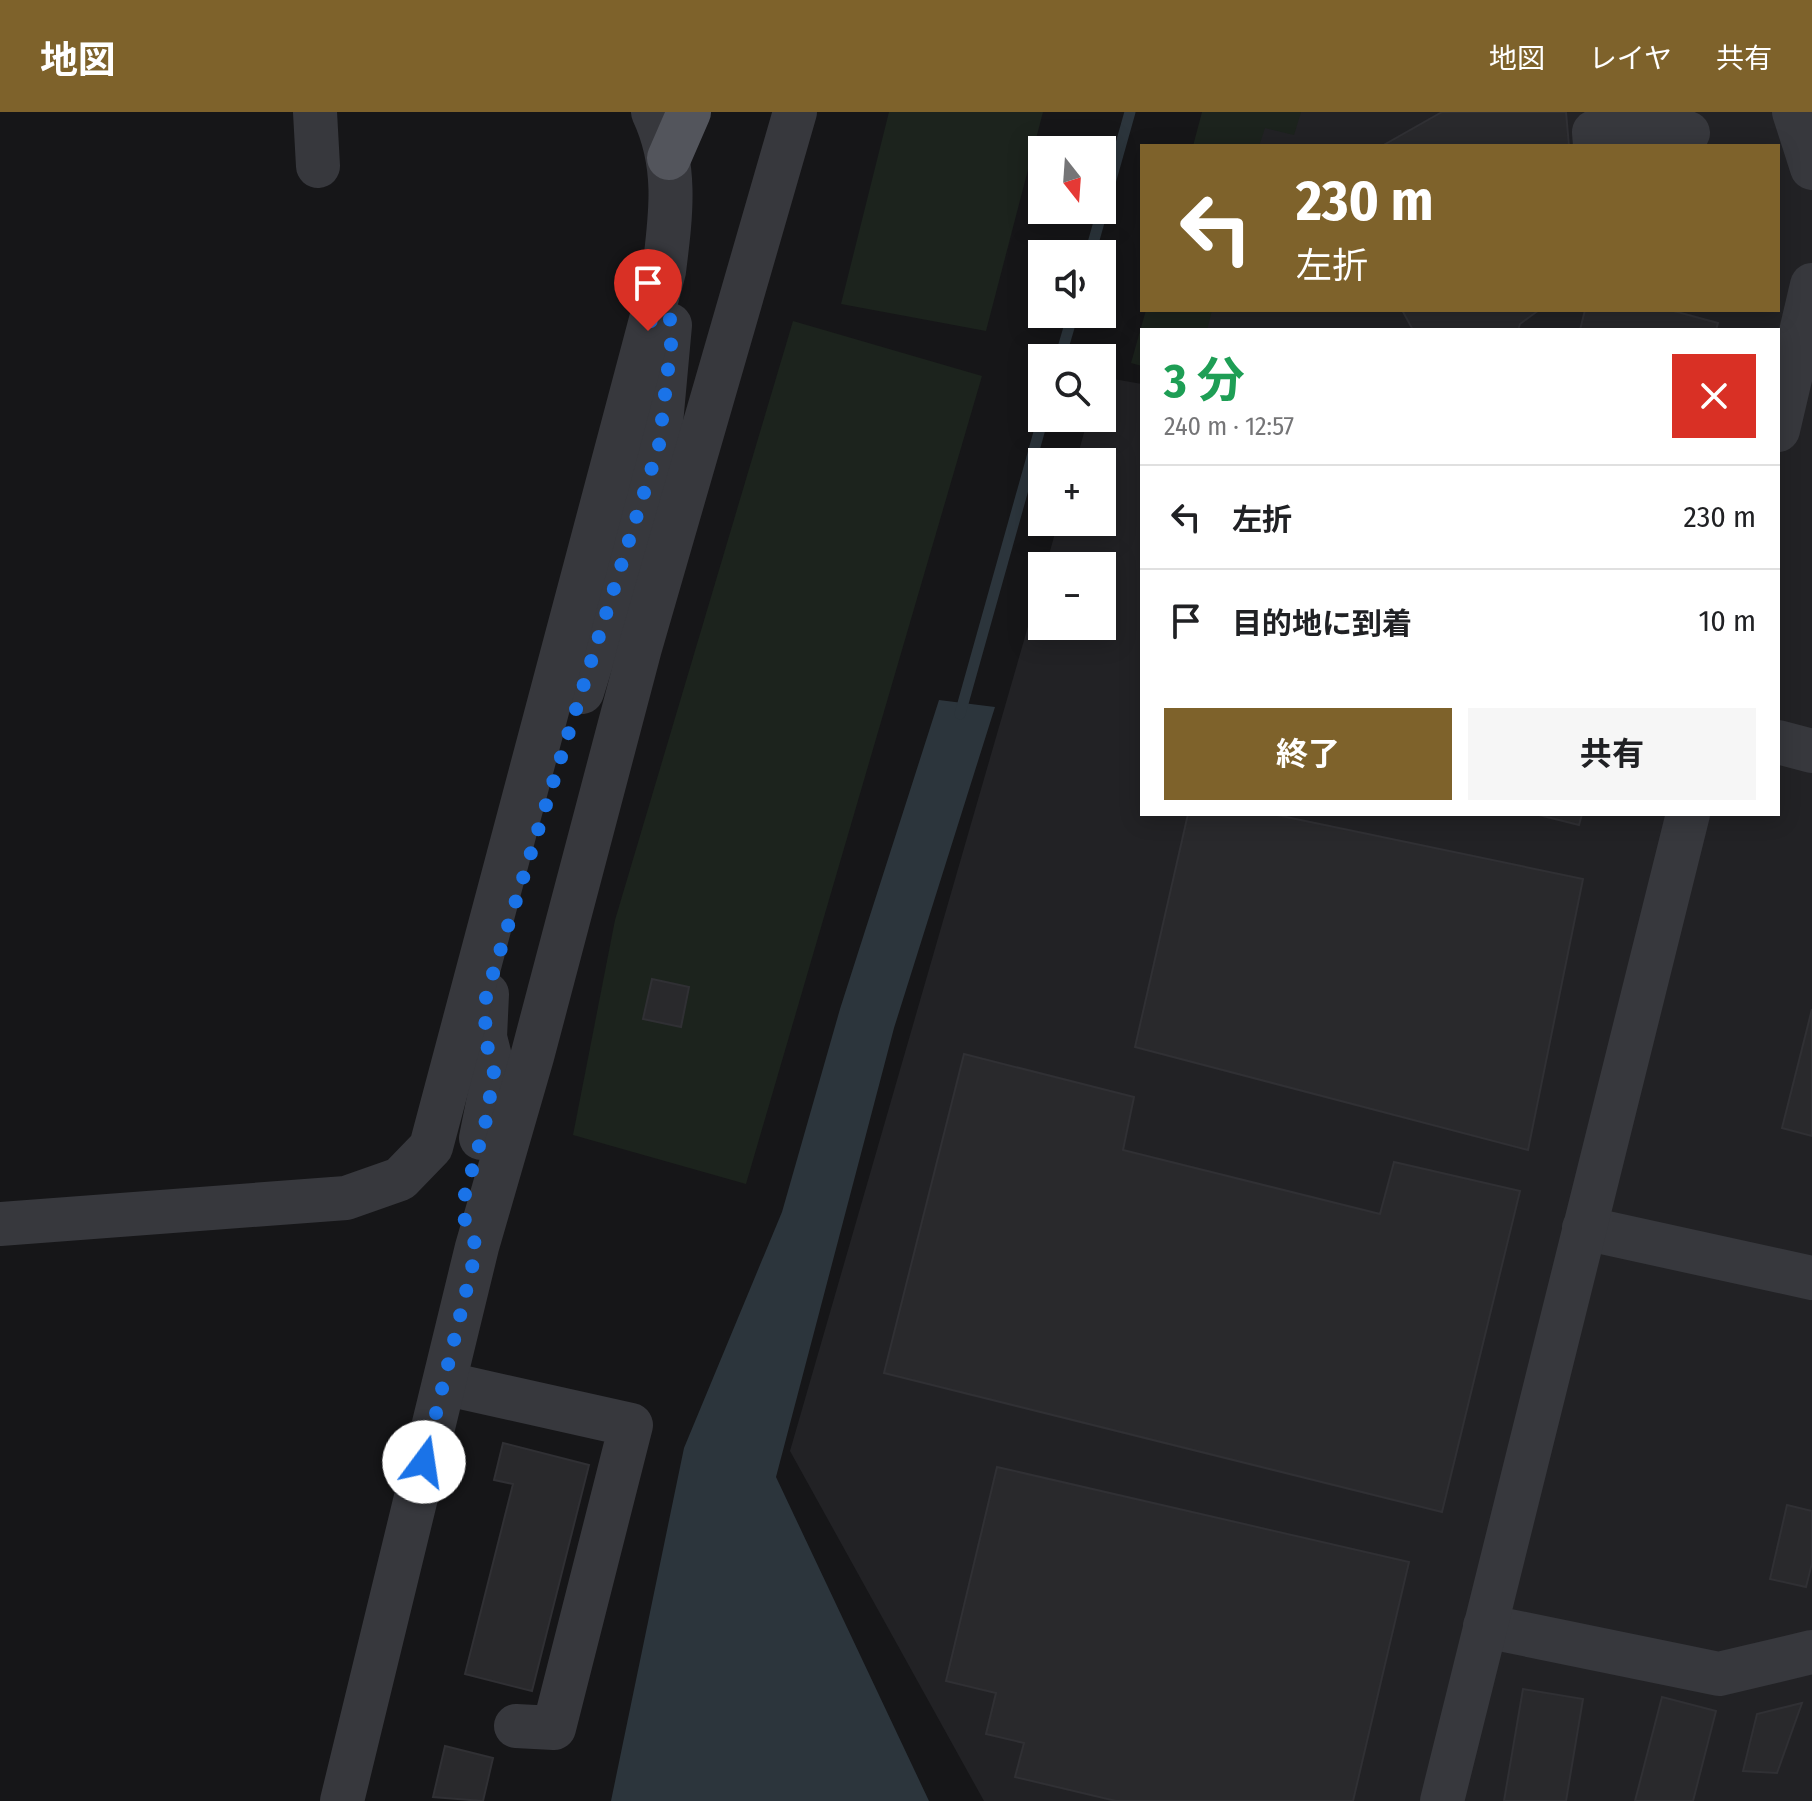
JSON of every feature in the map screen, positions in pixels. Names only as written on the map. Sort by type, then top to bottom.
[{"type":"main road","points":[[669,158],[689,112]]},
{"type":"street","points":[[315,112],[318,166]]},
{"type":"street","points":[[0,1224],[346,1198],[400,1179],[431,1147],[664,271],[674,194],[669,158],[653,112]]},
{"type":"street","points":[[342,1801],[477,1247],[532,1057],[640,648],[795,112]]},
{"type":"street","points":[[1794,112],[1812,168]]},
{"type":"street","points":[[1595,144],[1594,132],[1632,121],[1692,130]]},
{"type":"street","points":[[477,1247],[465,1226],[464,1198],[485,1125],[494,1073],[485,1037],[486,996],[659,445],[672,336],[664,271]]},
{"type":"street","points":[[1780,421],[1812,285]]},
{"type":"street","points":[[1780,743],[1812,751]]},
{"type":"street","points":[[1442,1801],[1687,816]]},
{"type":"street","points":[[1584,1228],[1812,1278]]},
{"type":"street","points":[[461,1387],[631,1425],[554,1728],[516,1726]]},
{"type":"street","points":[[1485,1626],[1719,1674],[1812,1652]]},
{"type":"shaded area","points":[[889,112],[1043,112],[1037,136],[1028,136],[1028,170],[986,331],[841,304]]},
{"type":"shaded area","points":[[1202,112],[1301,112],[1294,135],[1265,128],[1260,144],[1194,144]]},
{"type":"shaded area","points":[[1214,112],[1812,112],[1812,1801],[984,1801],[790,1451],[1028,626],[1028,640],[1116,640],[1116,552],[1050,552],[1054,536],[1116,536],[1116,448],[1080,448],[1084,432],[1116,432],[1116,379],[1140,384],[1140,816],[1780,816],[1780,328],[1156,328],[1160,312],[1780,312],[1780,144],[1200,144]]},
{"type":"shaded area","points":[[1145,312],[1212,312],[1208,328],[1141,328]]},
{"type":"shaded area","points":[[793,321],[982,376],[746,1184],[573,1135],[615,920]]},
{"type":"shaded area","points":[[1140,331],[1140,365],[1131,363]]},
{"type":"shaded area","points":[[939,700],[995,707],[894,1028],[776,1477],[929,1801],[611,1801],[684,1448],[782,1212],[840,1009]]},
{"type":"building","points":[[1442,112],[1566,112],[1569,144],[1386,144]]},
{"type":"building","points":[[1403,312],[1536,312],[1519,328],[1412,328]]},
{"type":"building","points":[[1584,312],[1677,312],[1718,323],[1717,328],[1580,328]]},
{"type":"building","points":[[1188,816],[1282,816],[1583,879],[1528,1150],[1135,1047]]},
{"type":"building","points":[[1543,816],[1581,816],[1579,825]]},
{"type":"building","points":[[652,979],[689,987],[681,1027],[643,1019]]},
{"type":"building","points":[[1812,1009],[1812,1136],[1782,1128]]},
{"type":"building","points":[[964,1054],[1134,1097],[1123,1150],[1380,1214],[1394,1162],[1520,1191],[1442,1512],[884,1373]]},
{"type":"building","points":[[503,1443],[589,1465],[532,1691],[465,1674],[513,1484],[494,1480]]},
{"type":"building","points":[[997,1467],[1409,1562],[1353,1801],[1116,1801],[1015,1777],[1024,1743],[986,1734],[996,1693],[946,1681]]},
{"type":"building","points":[[1787,1505],[1812,1511],[1812,1563],[1806,1587],[1770,1579]]},
{"type":"building","points":[[1523,1689],[1583,1699],[1566,1801],[1504,1801]]},
{"type":"building","points":[[1662,1697],[1716,1711],[1693,1801],[1635,1801]]},
{"type":"building","points":[[1802,1703],[1777,1773],[1743,1771],[1757,1714]]},
{"type":"building","points":[[445,1746],[493,1758],[483,1801],[433,1797]]},
{"type":"waterway","points":[[1094,240],[1130,112]]},
{"type":"waterway","points":[[1064,344],[1069,328]]},
{"type":"waterway","points":[[960,714],[1039,432]]},
{"type":"route","points":[[424,1462],[477,1247],[465,1226],[464,1198],[485,1125],[494,1073],[485,1037],[486,996],[659,445],[672,336],[664,271],[648,331]]}]
